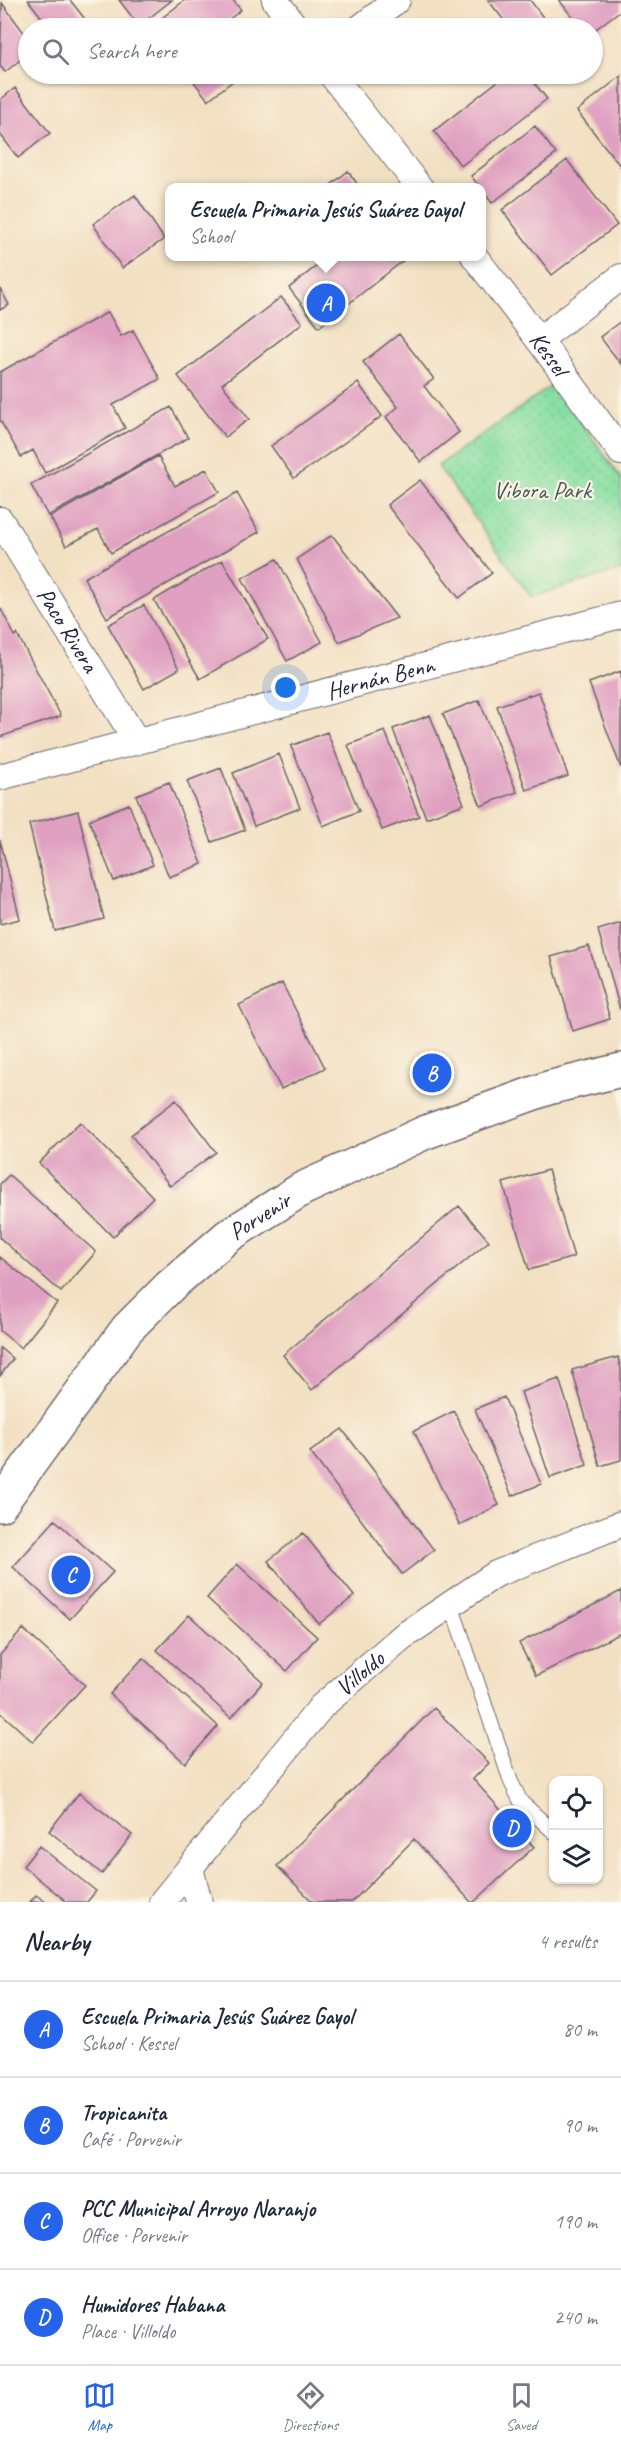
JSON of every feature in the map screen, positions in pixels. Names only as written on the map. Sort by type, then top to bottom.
[{"type":"main road","name":"Porvenir","points":[[0,1506],[127,1329],[228,1236],[302,1189],[426,1132],[548,1088],[621,1070]]},
{"type":"street","points":[[275,0],[288,18]]},
{"type":"street","points":[[373,18],[397,0]]},
{"type":"street","points":[[339,84],[416,183]]},
{"type":"street","name":"Kessel","points":[[478,261],[621,452]]},
{"type":"street","points":[[539,340],[621,277]]},
{"type":"street","name":"Paco Rivera","points":[[0,520],[136,740]]},
{"type":"street","name":"Hernán Benn","points":[[0,777],[621,615]]},
{"type":"street","name":"Villoldo","points":[[162,1902],[322,1706],[402,1637],[496,1574],[621,1524]]},
{"type":"street","points":[[190,1868],[199,1902]]},
{"type":"lane","points":[[451,1604],[511,1782],[521,1802],[552,1830]]},
{"type":"green space","name":"Vibora Park","points":[[554,384],[621,478],[621,570],[531,597],[438,466]]},
{"type":"building","points":[[28,0],[70,0],[84,18],[42,18]]},
{"type":"building","points":[[119,0],[172,0],[149,18],[133,18]]},
{"type":"building","points":[[185,0],[233,0],[241,10],[231,18],[162,18]]},
{"type":"building","points":[[488,0],[530,0],[544,18],[502,18]]},
{"type":"building","points":[[559,0],[621,0],[621,10],[603,24],[603,18],[573,18]]},
{"type":"building","points":[[2,3],[18,25],[18,62],[5,72],[0,66]]},
{"type":"building","points":[[621,76],[621,167],[577,111]]},
{"type":"building","points":[[196,84],[229,84],[208,100]]},
{"type":"building","points":[[494,84],[535,84],[547,99],[461,166],[434,131]]},
{"type":"building","points":[[15,88],[50,133],[18,158],[0,134],[0,100]]},
{"type":"building","points":[[535,126],[556,154],[492,203],[486,195],[486,183],[476,183],[471,176]]},
{"type":"building","points":[[567,160],[617,225],[552,275],[502,210]]},
{"type":"building","points":[[348,171],[356,183],[333,183]]},
{"type":"building","points":[[135,195],[164,239],[122,268],[93,224]]},
{"type":"building","points":[[323,261],[403,261],[319,327],[289,288]]},
{"type":"building","points":[[0,288],[9,305],[0,310]]},
{"type":"building","points":[[281,297],[302,323],[222,384],[249,419],[225,437],[178,376]]},
{"type":"building","points":[[108,312],[121,336],[133,330],[160,379],[113,405],[125,428],[45,473],[33,450],[21,457],[0,420],[0,372]]},
{"type":"building","points":[[621,321],[621,364],[600,337]]},
{"type":"building","points":[[399,334],[434,379],[424,386],[459,432],[421,462],[386,417],[398,407],[363,362]]},
{"type":"building","points":[[358,383],[382,416],[294,478],[271,446]]},
{"type":"building","points":[[171,407],[188,438],[48,516],[31,485]]},
{"type":"building","points":[[158,456],[175,486],[206,469],[219,492],[111,553],[98,529],[66,546],[50,517]]},
{"type":"building","points":[[420,480],[492,573],[459,598],[387,505]]},
{"type":"building","points":[[237,493],[259,532],[107,618],[84,578]]},
{"type":"building","points":[[332,535],[397,618],[339,642],[297,559]]},
{"type":"building","points":[[277,559],[322,642],[287,661],[242,578]]},
{"type":"building","points":[[222,560],[268,639],[200,679],[154,600]]},
{"type":"building","points":[[144,605],[179,669],[144,689],[108,625]]},
{"type":"building","points":[[0,607],[61,716],[0,737]]},
{"type":"building","points":[[621,671],[621,768],[589,683]]},
{"type":"building","points":[[539,692],[568,776],[526,790],[497,706]]},
{"type":"building","points":[[479,700],[517,792],[481,806],[443,714]]},
{"type":"building","points":[[430,715],[464,804],[426,818],[393,729]]},
{"type":"building","points":[[385,731],[419,816],[382,830],[348,745]]},
{"type":"building","points":[[327,732],[359,811],[323,826],[291,746]]},
{"type":"building","points":[[279,754],[300,808],[254,826],[233,773]]},
{"type":"building","points":[[221,768],[245,830],[212,842],[187,781]]},
{"type":"building","points":[[169,782],[202,864],[169,877],[136,795]]},
{"type":"building","points":[[129,804],[153,865],[114,881],[89,820]]},
{"type":"building","points":[[78,811],[104,919],[55,931],[29,824]]},
{"type":"building","points":[[0,840],[20,919],[0,924]]},
{"type":"building","points":[[621,923],[621,1009],[620,1009],[598,930]]},
{"type":"building","points":[[589,946],[610,1019],[573,1031],[551,957]]},
{"type":"building","points":[[282,983],[325,1068],[281,1089],[239,1005]]},
{"type":"building","points":[[176,1100],[216,1152],[170,1186],[131,1135]]},
{"type":"building","points":[[80,1122],[153,1197],[113,1237],[39,1163]]},
{"type":"building","points":[[548,1170],[574,1257],[529,1270],[503,1183]]},
{"type":"building","points":[[9,1175],[96,1252],[61,1292],[0,1238],[0,1184]]},
{"type":"building","points":[[459,1206],[489,1241],[312,1390],[283,1355]]},
{"type":"building","points":[[0,1257],[57,1303],[21,1348],[0,1331]]},
{"type":"building","points":[[0,1348],[13,1359],[0,1376]]},
{"type":"building","points":[[618,1357],[621,1369],[621,1460],[600,1466],[572,1370]]},
{"type":"building","points":[[559,1379],[587,1465],[550,1478],[521,1392]]},
{"type":"building","points":[[504,1397],[541,1484],[512,1496],[475,1409]]},
{"type":"building","points":[[454,1411],[499,1505],[459,1525],[414,1431]]},
{"type":"building","points":[[342,1429],[434,1550],[402,1574],[310,1452]]},
{"type":"building","points":[[55,1520],[113,1572],[70,1619],[13,1567]]},
{"type":"building","points":[[303,1533],[354,1596],[319,1624],[268,1561]]},
{"type":"building","points":[[237,1564],[317,1637],[287,1671],[207,1598]]},
{"type":"building","points":[[621,1591],[621,1633],[536,1676],[519,1643]]},
{"type":"building","points":[[189,1615],[263,1682],[231,1718],[157,1650]]},
{"type":"building","points":[[23,1629],[85,1685],[33,1742],[0,1712],[0,1655]]},
{"type":"building","points":[[143,1658],[218,1726],[185,1763],[110,1694]]},
{"type":"building","points":[[434,1708],[489,1763],[473,1779],[534,1847],[474,1902],[471,1902],[414,1839],[352,1902],[313,1902],[277,1866]]},
{"type":"building","points":[[79,1793],[132,1835],[102,1874],[49,1831]]},
{"type":"building","points":[[39,1846],[96,1891],[87,1902],[67,1902],[23,1866]]},
{"type":"building","points":[[36,1895],[46,1902],[30,1902]]},
{"type":"place","name":"Escuela Primaria Jesús Suárez Gayol","points":[[326,303]]},
{"type":"place","name":"Tropicanita","points":[[432,1073]]},
{"type":"place","name":"PCC Municipal Arroyo Naranjo","points":[[71,1575]]},
{"type":"place","name":"Humidores Habana","points":[[512,1828]]}]
